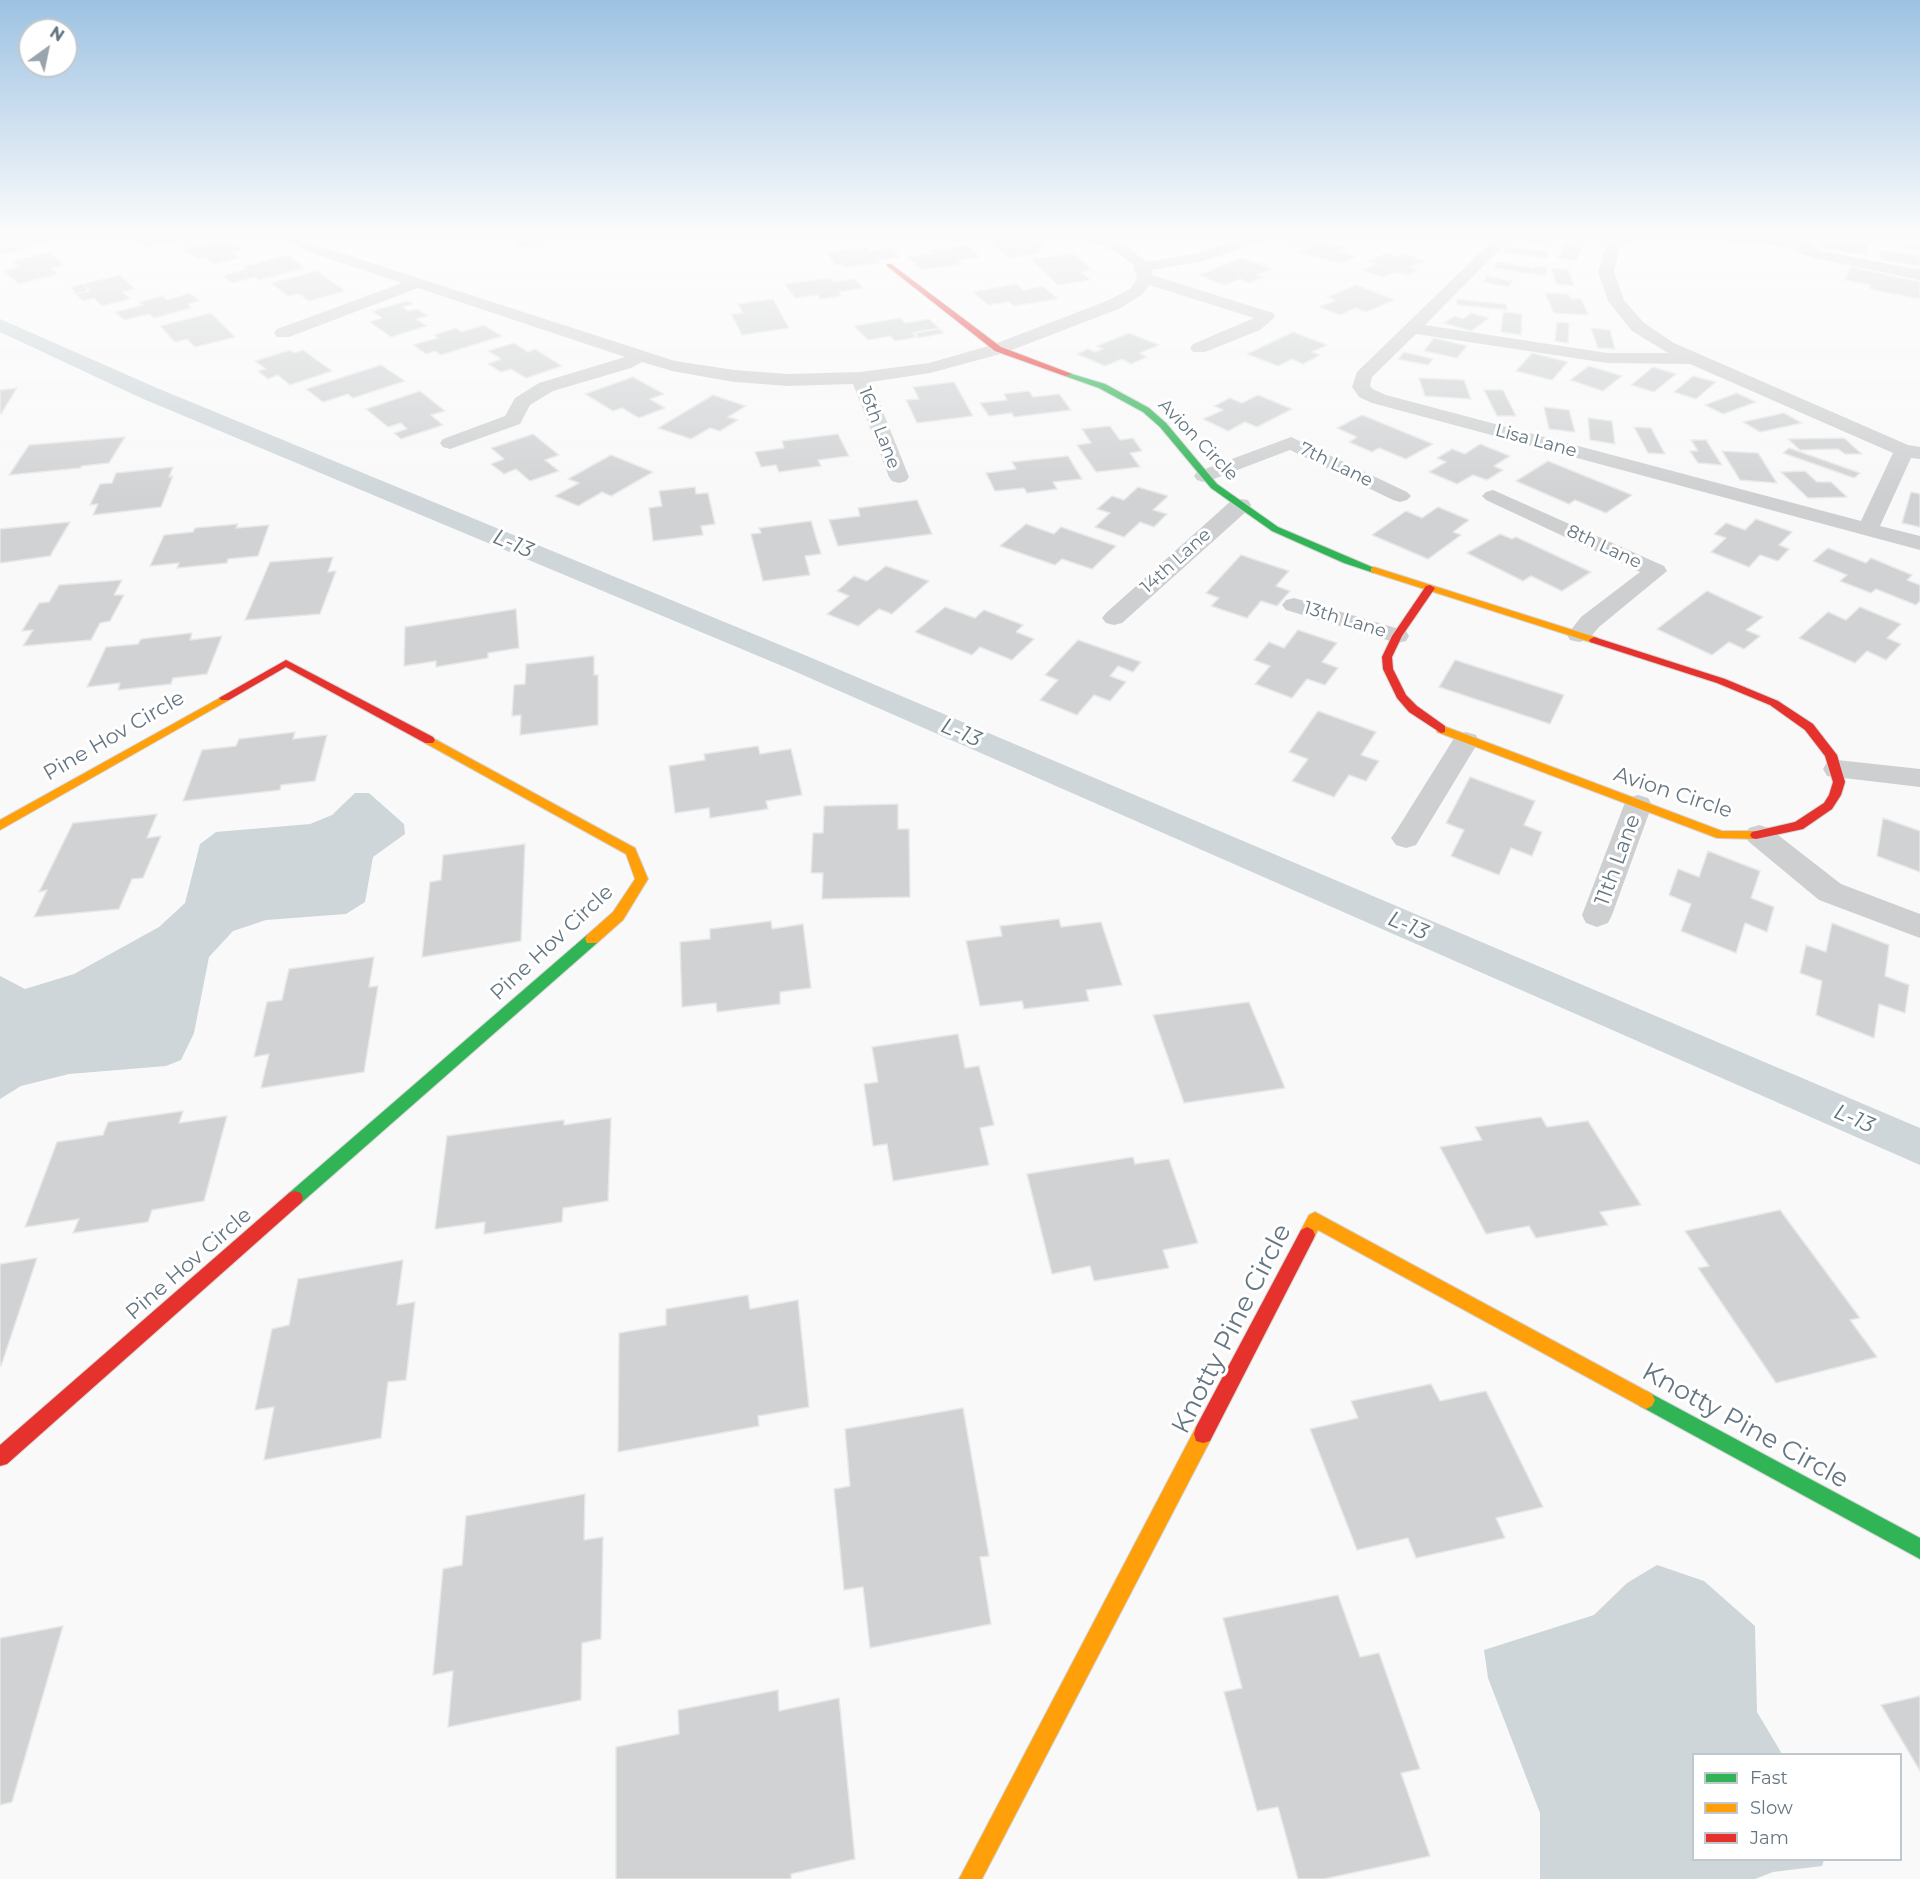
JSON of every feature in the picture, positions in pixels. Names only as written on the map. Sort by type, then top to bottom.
[{"type":"street","points":[[283,333],[311,323]]},
{"type":"street","points":[[538,323],[639,356],[696,371],[747,378],[788,380],[860,378],[930,368],[998,349],[1066,323]]},
{"type":"street","name":"Avion Circle","points":[[964,323],[998,349],[1037,365],[1086,380],[1125,397],[1163,425],[1204,476],[1275,529],[1308,545],[1347,561],[1732,685],[1774,703],[1809,727],[1831,754],[1839,782],[1835,795],[1821,812],[1799,826],[1759,835],[1721,835],[1466,741],[1428,721],[1401,696],[1390,676],[1387,657],[1397,636],[1430,588]]},
{"type":"street","points":[[1199,348],[1259,323]]},
{"type":"street","name":"Lisa Lane","points":[[1416,323],[1363,376],[1360,387],[1366,393],[1390,402],[1920,543]]},
{"type":"street","points":[[1634,323],[1668,347],[1912,452],[1868,529]]},
{"type":"street","points":[[1411,328],[1607,358],[1694,359]]},
{"type":"street","points":[[450,443],[513,420],[522,402],[546,387],[625,364],[639,356]]},
{"type":"street","name":"16th Lane","points":[[860,378],[899,477]]},
{"type":"street","name":"7th Lane","points":[[1204,476],[1291,443],[1400,496]]},
{"type":"street","name":"8th Lane","points":[[1493,496],[1656,571],[1590,622],[1579,635]]},
{"type":"street","name":"14th Lane","points":[[1114,618],[1240,505]]},
{"type":"street","name":"13th Lane","points":[[1294,605],[1397,636]]},
{"type":"street","name":"Pine Hov Circle","points":[[0,826],[286,663],[556,808],[631,852],[642,879],[618,916],[0,1457]]},
{"type":"street","points":[[1406,838],[1466,741]]},
{"type":"street","points":[[1837,769],[1920,778]]},
{"type":"street","name":"11th Lane","points":[[1597,915],[1638,805]]},
{"type":"street","points":[[1759,835],[1830,892],[1920,926]]},
{"type":"street","name":"Knotty Pine Circle","points":[[970,1879],[1315,1220],[1920,1549]]},
{"type":"shaded area","points":[[355,793],[369,793],[404,824],[405,834],[373,857],[365,902],[346,914],[266,920],[233,931],[209,957],[194,1033],[181,1060],[166,1066],[69,1074],[21,1086],[0,1099],[0,976],[25,989],[74,974],[159,927],[185,903],[200,844],[216,832],[310,824],[332,815]]},
{"type":"shaded area","points":[[1657,1565],[1704,1581],[1755,1626],[1757,1712],[1781,1753],[1692,1753],[1692,1861],[1824,1861],[1822,1866],[1773,1872],[1755,1879],[1540,1879],[1540,1813],[1488,1678],[1484,1650],[1594,1615],[1627,1583]]},
{"type":"building","points":[[173,323],[221,323],[235,337],[195,347],[187,339],[175,342],[160,326]]},
{"type":"building","points":[[371,323],[422,323],[427,326],[391,337]]},
{"type":"building","points":[[736,323],[786,323],[789,328],[742,335]]},
{"type":"building","points":[[873,323],[933,323],[939,328],[912,333],[917,337],[895,341],[890,336],[868,340],[854,326]]},
{"type":"building","points":[[1444,323],[1483,323],[1471,331]]},
{"type":"building","points":[[1502,323],[1522,323],[1521,335],[1501,332]]},
{"type":"building","points":[[1557,323],[1569,323],[1568,343],[1555,341]]},
{"type":"building","points":[[484,325],[502,336],[441,355],[435,351],[426,354],[413,345],[438,338],[434,335],[456,328],[461,332]]},
{"type":"building","points":[[1591,328],[1610,330],[1615,349],[1598,348]]},
{"type":"building","points":[[939,329],[944,333],[919,338],[915,333]]},
{"type":"building","points":[[1293,332],[1327,345],[1312,352],[1320,355],[1303,364],[1292,359],[1278,366],[1247,354]]},
{"type":"building","points":[[1129,333],[1159,345],[1140,353],[1147,357],[1131,364],[1122,359],[1105,366],[1077,354],[1088,349],[1095,352],[1103,349],[1097,346]]},
{"type":"building","points":[[1434,338],[1467,346],[1457,358],[1424,351]]},
{"type":"building","points":[[514,343],[528,352],[535,349],[562,366],[526,378],[511,369],[501,372],[488,364],[501,359],[488,351]]},
{"type":"building","points":[[290,350],[294,353],[303,350],[332,371],[290,385],[278,375],[268,379],[258,371],[266,369],[255,361]]},
{"type":"building","points":[[1404,352],[1433,359],[1428,365],[1398,359]]},
{"type":"building","points":[[1532,353],[1568,362],[1552,380],[1516,371]]},
{"type":"building","points":[[381,365],[405,381],[353,398],[348,394],[323,402],[306,389]]},
{"type":"building","points":[[1589,366],[1622,376],[1603,391],[1570,380]]},
{"type":"building","points":[[1653,367],[1676,374],[1654,392],[1631,385]]},
{"type":"building","points":[[1693,376],[1716,382],[1696,399],[1674,392]]},
{"type":"building","points":[[633,377],[664,394],[650,399],[665,408],[639,418],[622,408],[613,411],[585,394]]},
{"type":"building","points":[[1419,378],[1464,380],[1471,399],[1425,396]]},
{"type":"building","points":[[954,382],[973,416],[917,423],[906,400],[919,399],[913,387]]},
{"type":"building","points":[[17,388],[1,414],[0,414],[0,390]]},
{"type":"building","points":[[1484,390],[1503,390],[1516,416],[1497,416]]},
{"type":"building","points":[[420,391],[445,411],[431,415],[443,425],[401,439],[394,433],[407,429],[401,423],[388,427],[366,409]]},
{"type":"building","points":[[1029,391],[1033,397],[1059,394],[1071,410],[1014,417],[1012,413],[989,416],[980,403],[1007,400],[1004,394]]},
{"type":"building","points":[[1737,393],[1756,402],[1723,414],[1705,405]]},
{"type":"building","points":[[713,395],[746,406],[728,417],[738,420],[720,431],[710,428],[691,439],[658,428]]},
{"type":"building","points":[[1258,395],[1292,409],[1257,427],[1245,422],[1228,431],[1203,419],[1223,410],[1214,406],[1230,398],[1242,403]]},
{"type":"building","points":[[1544,407],[1569,410],[1575,432],[1549,429]]},
{"type":"building","points":[[1784,413],[1802,423],[1760,432],[1743,422]]},
{"type":"building","points":[[1362,415],[1433,444],[1406,459],[1379,448],[1372,452],[1349,442],[1357,437],[1337,428]]},
{"type":"building","points":[[1588,418],[1612,421],[1615,444],[1590,440]]},
{"type":"building","points":[[1110,426],[1120,440],[1133,438],[1142,451],[1130,453],[1140,467],[1096,472],[1077,445],[1091,443],[1082,429]]},
{"type":"building","points":[[1634,427],[1651,428],[1665,454],[1648,453]]},
{"type":"building","points":[[533,434],[559,455],[545,460],[559,471],[530,481],[516,469],[504,474],[491,464],[504,459],[491,448]]},
{"type":"building","points":[[838,434],[849,456],[818,460],[821,466],[779,472],[776,465],[761,467],[755,452],[784,448],[782,441]]},
{"type":"building","points":[[125,437],[109,463],[9,475],[29,445]]},
{"type":"building","points":[[1844,438],[1862,454],[1845,454],[1838,449],[1800,450],[1788,439]]},
{"type":"building","points":[[1691,440],[1706,440],[1722,465],[1698,463],[1690,451],[1698,451]]},
{"type":"building","points":[[1480,444],[1510,456],[1494,466],[1503,470],[1487,480],[1473,475],[1457,484],[1429,472],[1446,462],[1437,458],[1452,449],[1465,454]]},
{"type":"building","points":[[1789,448],[1860,473],[1854,478],[1783,453]]},
{"type":"building","points":[[1722,451],[1758,453],[1777,483],[1740,480]]},
{"type":"building","points":[[611,455],[653,472],[611,496],[602,492],[578,506],[555,496],[579,483],[568,479]]},
{"type":"building","points":[[1068,456],[1082,479],[1053,482],[1057,489],[1027,493],[1024,488],[995,491],[986,473],[1016,469],[1012,462]]},
{"type":"building","points":[[1548,461],[1632,495],[1606,513],[1575,500],[1569,504],[1516,481]]},
{"type":"building","points":[[173,467],[169,477],[173,476],[161,507],[93,515],[98,504],[90,505],[100,484],[112,483],[116,473]]},
{"type":"building","points":[[1805,471],[1817,482],[1831,482],[1847,497],[1808,498],[1781,472]]},
{"type":"building","points":[[695,487],[696,494],[708,493],[715,524],[701,526],[703,535],[653,541],[649,508],[662,506],[659,491]]},
{"type":"building","points":[[1138,487],[1168,496],[1153,510],[1167,514],[1154,527],[1140,522],[1124,537],[1095,527],[1110,513],[1097,509],[1112,496],[1124,500]]},
{"type":"building","points":[[1911,492],[1920,494],[1920,527],[1902,523]]},
{"type":"building","points":[[917,500],[932,534],[838,546],[829,520],[860,516],[858,508]]},
{"type":"building","points":[[1438,507],[1469,520],[1453,532],[1461,535],[1428,559],[1372,535],[1406,511],[1422,518]]},
{"type":"building","points":[[1756,519],[1792,532],[1779,545],[1789,549],[1778,561],[1760,555],[1749,567],[1711,552],[1726,538],[1714,534],[1726,523],[1745,530]]},
{"type":"building","points":[[811,521],[821,554],[805,556],[810,575],[763,581],[751,534],[761,533],[759,528]]},
{"type":"building","points":[[70,522],[50,556],[0,563],[0,529]]},
{"type":"building","points":[[238,524],[236,528],[269,525],[258,556],[228,559],[227,563],[177,568],[179,563],[150,566],[164,535],[193,532],[195,528]]},
{"type":"building","points":[[1026,524],[1054,534],[1061,527],[1116,546],[1092,569],[1062,559],[1055,565],[1000,546]]},
{"type":"building","points":[[1500,534],[1512,539],[1516,537],[1591,572],[1562,591],[1531,576],[1523,581],[1467,553]]},
{"type":"building","points":[[1828,548],[1866,563],[1871,558],[1912,575],[1907,580],[1920,585],[1920,601],[1916,605],[1876,589],[1871,593],[1840,581],[1847,575],[1813,561]]},
{"type":"building","points":[[1241,555],[1289,571],[1276,586],[1290,591],[1277,606],[1261,601],[1247,618],[1211,606],[1219,598],[1206,593]]},
{"type":"building","points":[[333,557],[328,572],[336,571],[320,614],[245,620],[270,562]]},
{"type":"building","points":[[886,566],[929,581],[892,614],[879,609],[858,626],[827,614],[849,596],[837,591],[854,576],[867,581]]},
{"type":"building","points":[[122,580],[114,595],[124,595],[110,621],[100,623],[91,640],[23,646],[33,630],[22,631],[39,603],[49,602],[59,585]]},
{"type":"building","points":[[1707,591],[1763,617],[1746,630],[1760,636],[1744,649],[1729,642],[1712,655],[1657,629]]},
{"type":"building","points":[[945,607],[975,618],[984,610],[1023,625],[1016,632],[1034,639],[1012,660],[980,647],[972,655],[915,632]]},
{"type":"building","points":[[1860,607],[1901,624],[1887,638],[1901,644],[1886,660],[1867,651],[1855,663],[1799,638],[1828,612],[1846,620]]},
{"type":"building","points":[[516,609],[519,648],[488,653],[488,658],[436,667],[436,661],[404,666],[405,627]]},
{"type":"building","points":[[1298,630],[1337,643],[1322,662],[1338,668],[1325,685],[1307,679],[1292,698],[1255,684],[1270,666],[1254,660],[1269,642],[1284,648]]},
{"type":"building","points":[[192,633],[190,640],[222,636],[207,674],[173,678],[171,684],[118,690],[120,683],[87,687],[106,647],[138,644],[141,639]]},
{"type":"building","points":[[1078,640],[1141,662],[1133,672],[1118,666],[1110,676],[1126,682],[1110,701],[1094,695],[1077,715],[1040,700],[1058,680],[1045,675]]},
{"type":"building","points":[[594,656],[594,675],[598,675],[598,725],[520,735],[521,715],[512,716],[514,685],[525,684],[526,664]]},
{"type":"building","points":[[1455,660],[1564,695],[1550,724],[1439,687]]},
{"type":"building","points":[[1318,711],[1376,732],[1361,755],[1379,761],[1366,781],[1349,775],[1334,797],[1292,781],[1308,759],[1289,752]]},
{"type":"building","points":[[295,732],[293,739],[327,735],[315,781],[281,785],[280,790],[183,801],[202,750],[236,746],[239,739]]},
{"type":"building","points":[[758,746],[760,754],[791,749],[802,795],[766,801],[768,809],[710,818],[709,808],[675,813],[669,766],[705,760],[704,754]]},
{"type":"building","points":[[1470,777],[1535,801],[1524,825],[1542,832],[1532,856],[1511,848],[1499,875],[1451,856],[1464,830],[1446,823]]},
{"type":"building","points":[[898,804],[898,829],[909,829],[910,897],[822,899],[823,873],[811,873],[813,833],[823,833],[824,806]]},
{"type":"building","points":[[157,814],[147,838],[161,836],[143,878],[132,879],[119,909],[34,917],[47,890],[39,892],[73,823]]},
{"type":"building","points":[[1883,818],[1920,831],[1920,872],[1877,856]]},
{"type":"building","points":[[525,844],[521,941],[422,957],[430,882],[441,880],[443,855]]},
{"type":"building","points":[[1708,851],[1760,871],[1751,898],[1774,907],[1767,932],[1745,923],[1736,953],[1681,931],[1691,904],[1669,895],[1678,869],[1699,877]]},
{"type":"building","points":[[1059,919],[1061,927],[1101,922],[1122,985],[1086,990],[1089,1001],[1024,1009],[1022,1001],[980,1006],[966,941],[1002,936],[1000,926]]},
{"type":"building","points":[[771,921],[772,929],[803,924],[811,988],[780,992],[780,1004],[717,1012],[716,1003],[682,1007],[680,942],[710,939],[710,929]]},
{"type":"building","points":[[1832,923],[1889,945],[1885,976],[1909,985],[1905,1013],[1879,1004],[1874,1038],[1816,1015],[1822,981],[1800,973],[1806,945],[1826,952]]},
{"type":"building","points":[[374,957],[369,987],[378,986],[364,1072],[261,1088],[269,1054],[254,1057],[267,1002],[282,1000],[289,969]]},
{"type":"building","points":[[1249,1002],[1285,1088],[1184,1103],[1153,1015]]},
{"type":"building","points":[[958,1034],[965,1068],[979,1066],[994,1125],[980,1128],[989,1165],[893,1181],[887,1144],[873,1146],[864,1084],[878,1082],[872,1047]]},
{"type":"building","points":[[183,1111],[179,1123],[227,1116],[204,1201],[152,1210],[148,1222],[73,1233],[79,1219],[25,1227],[57,1142],[103,1135],[108,1122]]},
{"type":"building","points":[[1541,1117],[1547,1127],[1588,1121],[1641,1205],[1600,1212],[1608,1225],[1536,1238],[1529,1226],[1486,1234],[1440,1147],[1482,1140],[1475,1127]]},
{"type":"building","points":[[611,1118],[608,1201],[563,1208],[562,1222],[484,1234],[485,1222],[435,1229],[447,1136],[564,1120],[564,1125]]},
{"type":"building","points":[[1133,1157],[1135,1164],[1169,1159],[1198,1243],[1163,1250],[1169,1268],[1094,1281],[1090,1266],[1052,1274],[1027,1174]]},
{"type":"building","points":[[1780,1210],[1860,1318],[1850,1320],[1877,1357],[1776,1383],[1698,1268],[1709,1266],[1685,1231]]},
{"type":"building","points":[[37,1258],[1,1366],[0,1366],[0,1264]]},
{"type":"building","points":[[403,1260],[397,1305],[415,1302],[406,1380],[388,1382],[381,1438],[264,1460],[274,1407],[255,1410],[272,1329],[289,1325],[298,1279]]},
{"type":"building","points":[[748,1295],[750,1309],[798,1300],[809,1407],[758,1416],[759,1426],[618,1452],[619,1333],[666,1325],[666,1309]]},
{"type":"building","points":[[1431,1384],[1440,1401],[1486,1391],[1543,1507],[1496,1518],[1505,1538],[1416,1558],[1408,1538],[1357,1550],[1310,1429],[1358,1418],[1351,1401]]},
{"type":"building","points":[[963,1408],[989,1556],[980,1557],[991,1624],[870,1648],[863,1587],[844,1590],[834,1489],[850,1486],[845,1429]]},
{"type":"building","points":[[585,1494],[584,1540],[603,1537],[601,1639],[582,1643],[581,1700],[448,1727],[453,1671],[433,1675],[443,1569],[462,1565],[466,1516]]},
{"type":"building","points":[[1338,1595],[1360,1657],[1379,1653],[1420,1769],[1401,1773],[1430,1856],[1324,1879],[1298,1879],[1278,1807],[1257,1811],[1224,1692],[1242,1688],[1223,1618]]},
{"type":"building","points":[[63,1626],[12,1802],[0,1805],[0,1638]]},
{"type":"building","points":[[778,1690],[779,1711],[839,1698],[855,1859],[791,1874],[791,1879],[616,1879],[616,1747],[679,1734],[678,1710]]},
{"type":"building","points":[[1920,1696],[1920,1771],[1881,1705]]},
{"type":"waterway","name":"L-13","points":[[0,325],[149,393],[797,662],[1920,1147]]},
{"type":"traffic: fast","points":[[1068,374],[1102,386],[1146,410],[1163,425],[1214,486],[1275,529],[1347,561],[1374,570]]},
{"type":"traffic: fast","points":[[295,1198],[592,939]]},
{"type":"traffic: fast","points":[[1646,1400],[1920,1549]]},
{"type":"traffic: slow","points":[[1374,570],[1594,640]]},
{"type":"traffic: slow","points":[[0,826],[225,698]]},
{"type":"traffic: slow","points":[[1441,729],[1721,835],[1756,835]]},
{"type":"traffic: slow","points":[[429,740],[631,851],[642,879],[618,916],[592,939]]},
{"type":"traffic: slow","points":[[1307,1235],[1315,1220],[1646,1400]]},
{"type":"traffic: slow","points":[[970,1879],[1203,1434]]},
{"type":"traffic: jam","points":[[964,323],[998,349],[1068,374]]},
{"type":"traffic: jam","points":[[1430,588],[1397,636],[1387,657],[1388,669],[1401,696],[1413,709],[1441,729]]},
{"type":"traffic: jam","points":[[1594,640],[1721,681],[1774,703],[1809,727],[1831,755],[1839,782],[1835,795],[1828,806],[1799,826],[1756,835]]},
{"type":"traffic: jam","points":[[225,698],[286,663],[429,740]]},
{"type":"traffic: jam","points":[[0,1457],[295,1198]]},
{"type":"traffic: jam","points":[[1203,1434],[1307,1235]]}]
